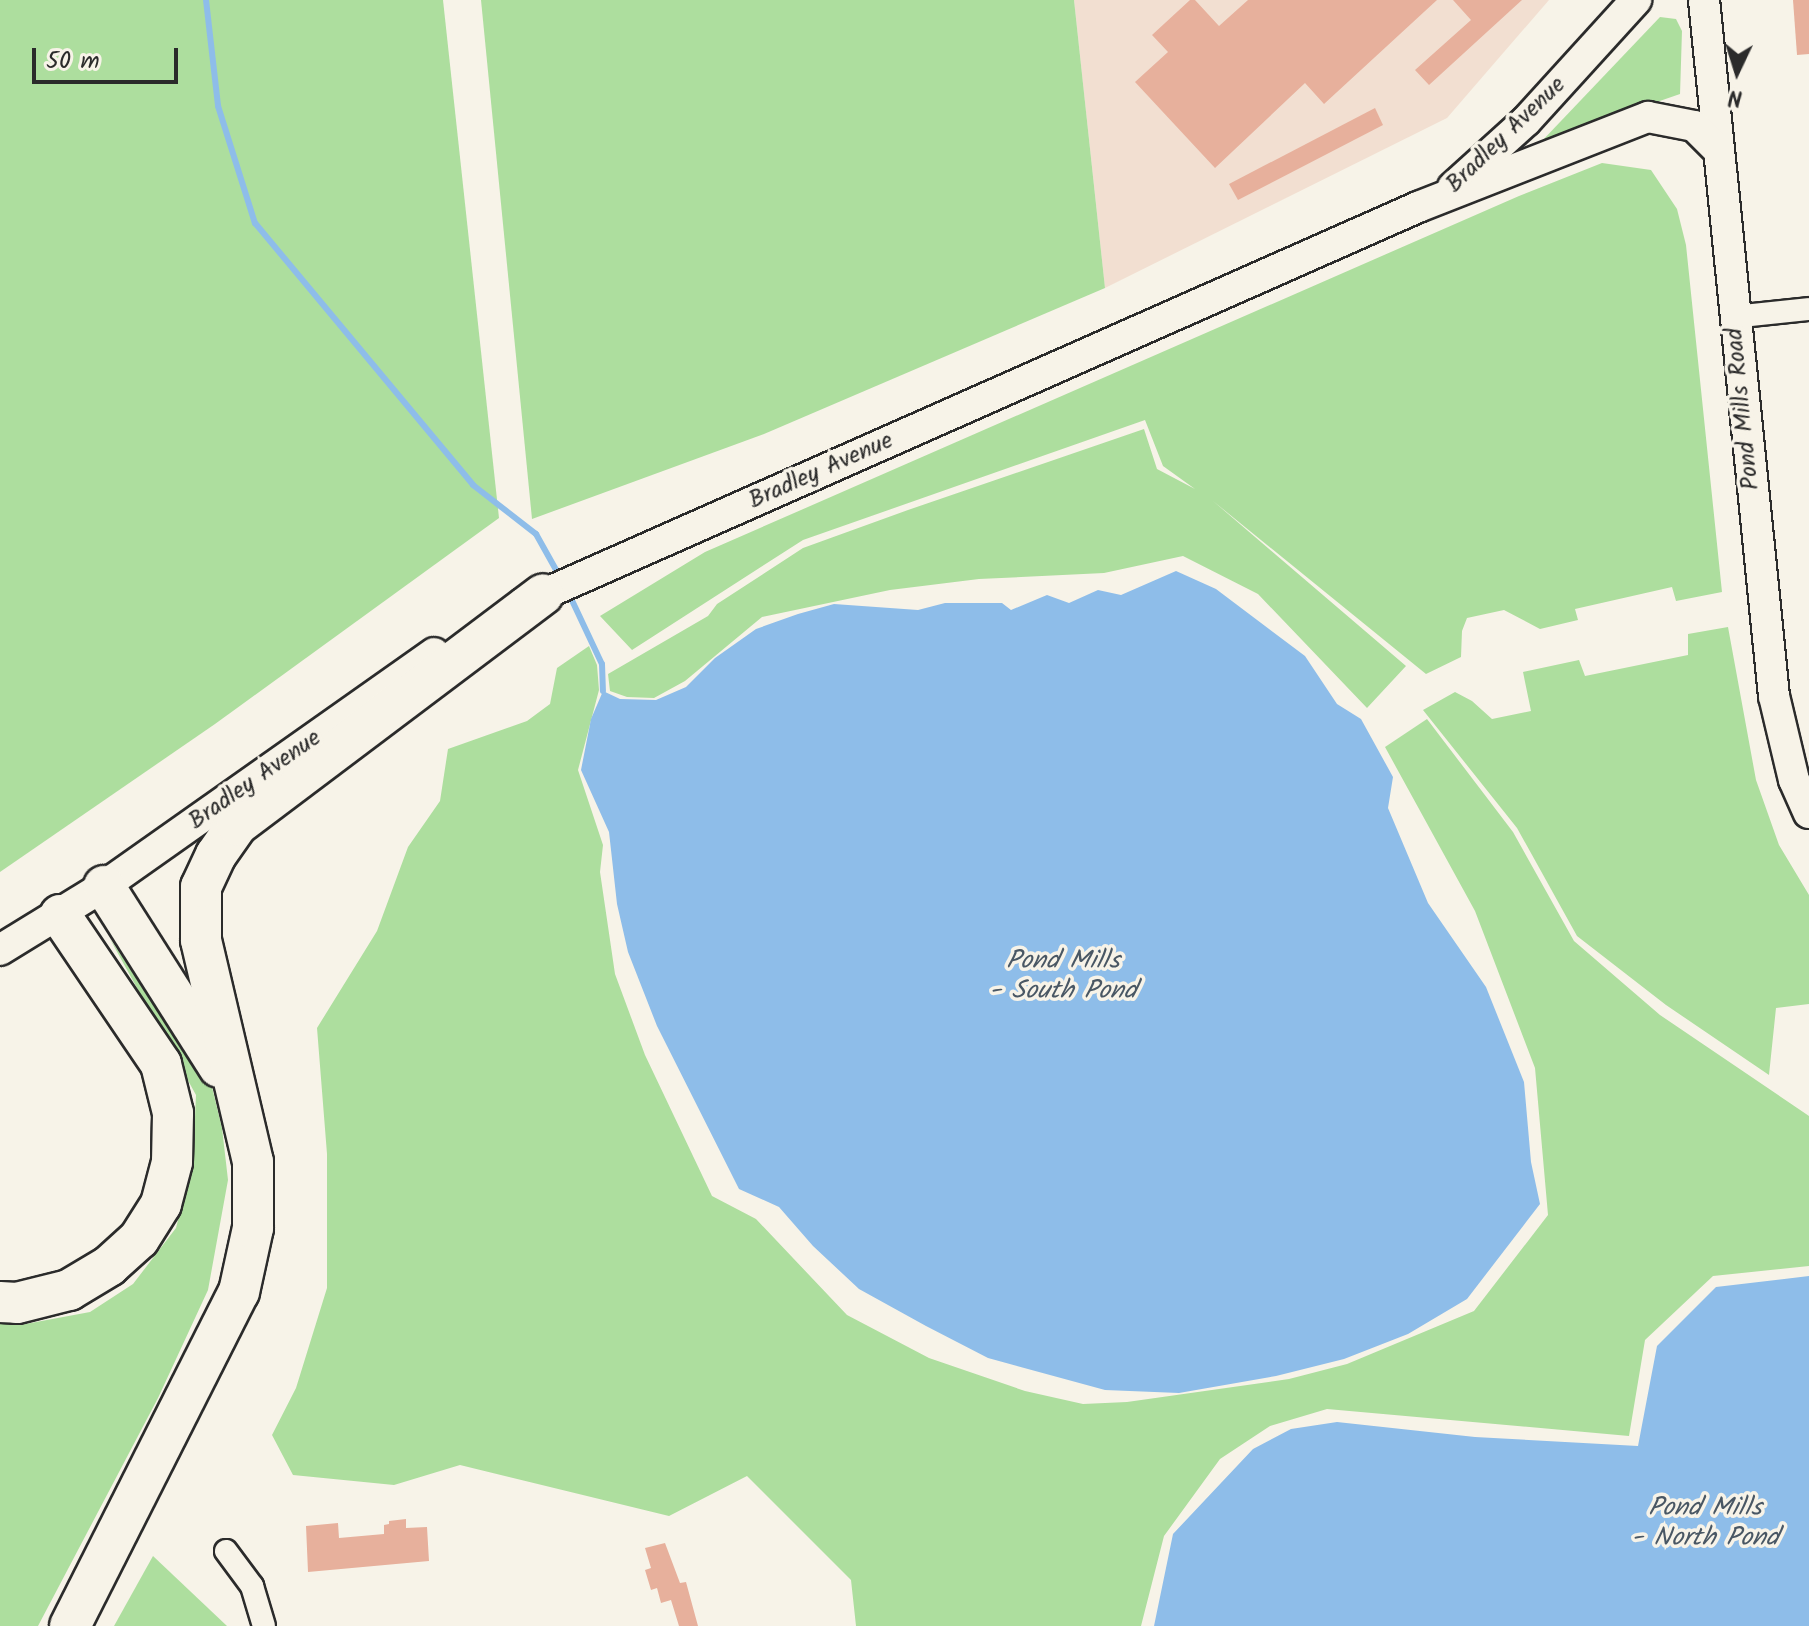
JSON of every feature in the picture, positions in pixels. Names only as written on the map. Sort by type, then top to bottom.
[{"type":"highway","points":[[70,1626],[239,1292],[253,1228],[253,1162],[248,1127],[236,1094],[201,940],[201,887],[216,855],[237,825],[543,594]]},
{"type":"highway","points":[[104,886],[236,1094]]},
{"type":"highway","points":[[0,1302],[17,1303],[69,1290],[109,1266],[139,1239],[161,1204],[172,1162],[173,1113],[161,1064],[60,915]]},
{"type":"main road","name":"Bradley Avenue","points":[[0,950],[104,886],[469,627],[1439,199],[1526,121],[1636,0]]},
{"type":"main road","name":"Pond Mills Road","points":[[1704,0],[1733,317],[1774,696],[1794,780],[1809,813]]},
{"type":"main road","points":[[1439,199],[1648,117],[1694,126],[1719,151]]},
{"type":"street","points":[[1733,317],[1809,309]]},
{"type":"street","points":[[226,1551],[252,1586],[264,1626]]},
{"type":"shaded area","points":[[1074,0],[1549,0],[1447,118],[1105,288]]},
{"type":"green space","points":[[0,0],[443,0],[499,518],[215,724],[0,872]]},
{"type":"green space","points":[[481,0],[1074,0],[1105,288],[764,434],[532,519]]},
{"type":"green space","points":[[1660,17],[1676,19],[1682,31],[1680,94],[1541,142]]},
{"type":"green space","points":[[1602,163],[1651,170],[1677,209],[1686,245],[1722,592],[1676,601],[1672,587],[1575,609],[1578,620],[1540,629],[1504,610],[1467,618],[1462,631],[1461,657],[1426,674],[1213,501],[1406,666],[1367,708],[1258,594],[1183,556],[1104,573],[979,579],[890,590],[762,617],[685,681],[654,698],[627,697],[610,691],[608,674],[708,616],[717,604],[803,548],[908,510],[1144,429],[1157,469],[1195,489],[1163,466],[1145,420],[803,540],[632,650],[600,616],[705,552],[1519,196]]},
{"type":"green space","points":[[1728,627],[1756,780],[1779,845],[1809,895],[1809,1004],[1776,1008],[1769,1075],[1666,1005],[1577,936],[1517,828],[1423,710],[1455,692],[1472,701],[1492,719],[1531,711],[1523,672],[1579,660],[1585,676],[1688,655],[1688,634]]},
{"type":"green space","points":[[589,646],[597,665],[599,690],[578,770],[603,845],[600,872],[615,974],[645,1055],[712,1196],[756,1219],[847,1315],[929,1358],[1025,1391],[1083,1404],[1127,1402],[1289,1379],[1347,1364],[1474,1311],[1548,1215],[1535,1068],[1475,911],[1385,747],[1427,719],[1513,832],[1574,941],[1660,1015],[1809,1116],[1809,1266],[1713,1276],[1645,1340],[1629,1436],[1327,1409],[1270,1426],[1220,1459],[1164,1536],[1141,1626],[856,1626],[851,1580],[747,1476],[669,1516],[460,1465],[394,1485],[293,1475],[272,1435],[296,1388],[327,1288],[327,1154],[317,1028],[377,931],[408,847],[440,801],[448,749],[527,721],[550,704],[557,668]]},
{"type":"green space","points":[[110,939],[212,1087],[222,1128],[228,1180],[208,1290],[158,1398],[38,1626],[0,1626],[0,1323],[20,1325],[90,1312],[133,1284],[176,1228],[193,1160],[196,1095]]},
{"type":"green space","points":[[153,1556],[227,1626],[114,1626]]},
{"type":"water","name":"Pond Mills - South Pond","points":[[1176,571],[1216,589],[1305,656],[1337,704],[1361,719],[1393,777],[1388,808],[1428,903],[1486,987],[1524,1082],[1531,1162],[1540,1204],[1467,1299],[1408,1334],[1344,1359],[1276,1376],[1179,1393],[1105,1390],[988,1358],[926,1326],[859,1289],[813,1246],[779,1207],[739,1189],[657,1026],[628,952],[617,904],[609,832],[581,770],[591,719],[603,691],[620,699],[656,700],[686,687],[715,658],[756,629],[798,614],[834,604],[918,610],[945,603],[1002,603],[1011,610],[1047,595],[1069,603],[1098,590],[1121,595]]},
{"type":"water","name":"Pond Mills - North Pond","points":[[1809,1276],[1809,1626],[1154,1626],[1173,1534],[1253,1449],[1291,1429],[1337,1422],[1475,1437],[1638,1446],[1657,1346],[1716,1287]]},
{"type":"building","points":[[1190,0],[1195,0],[1219,26],[1248,0],[1437,0],[1324,104],[1305,83],[1215,168],[1135,82],[1168,52],[1152,35]]},
{"type":"building","points":[[1453,0],[1522,0],[1429,85],[1415,70],[1471,20]]},
{"type":"building","points":[[1793,0],[1809,0],[1809,54],[1797,55]]},
{"type":"building","points":[[1375,108],[1383,125],[1238,200],[1229,184]]},
{"type":"building","points":[[406,1519],[406,1528],[427,1527],[429,1561],[308,1572],[306,1526],[338,1523],[339,1538],[384,1534],[384,1525],[389,1521]]},
{"type":"building","points":[[665,1543],[680,1583],[686,1582],[698,1626],[679,1626],[671,1600],[661,1603],[657,1588],[651,1590],[645,1570],[651,1568],[645,1548]]},
{"type":"waterway","points":[[206,0],[218,106],[255,223],[473,485],[536,534],[560,577]]},
{"type":"waterway","points":[[569,594],[602,664],[603,691]]}]
